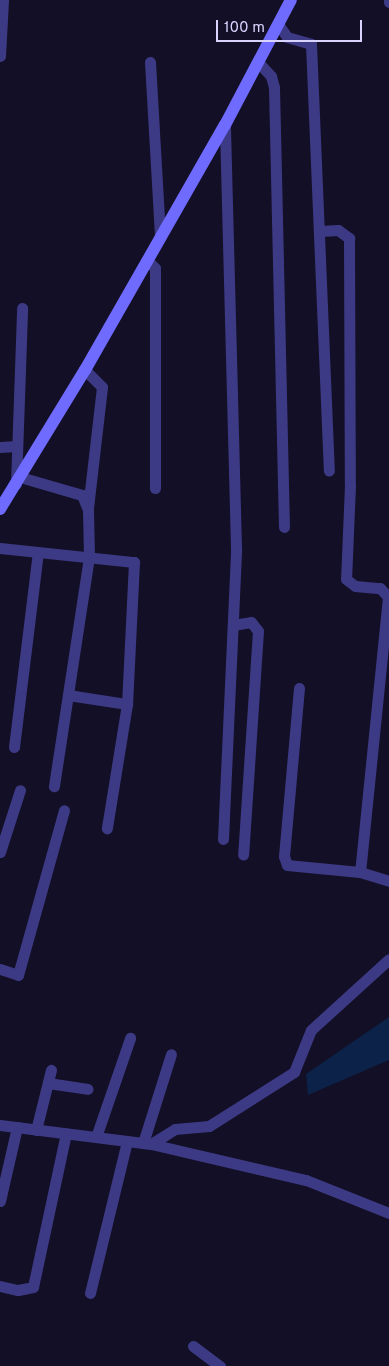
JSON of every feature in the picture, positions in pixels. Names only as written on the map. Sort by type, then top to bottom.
[{"type":"main road","points":[[0,509],[85,370],[225,125],[291,0]]},
{"type":"street","points":[[0,56],[3,0]]},
{"type":"street","points":[[278,24],[287,37],[311,44],[329,471]]},
{"type":"street","points":[[150,62],[160,238]]},
{"type":"street","points":[[258,62],[271,76],[274,87],[284,527]]},
{"type":"street","points":[[223,838],[236,542],[225,125]]},
{"type":"street","points":[[320,231],[338,230],[349,238],[350,486],[346,579],[356,586],[380,588],[388,597],[360,872]]},
{"type":"street","points":[[147,260],[155,268],[155,488]]},
{"type":"street","points":[[22,308],[17,446],[18,481],[82,494],[88,510]]},
{"type":"street","points":[[54,786],[88,558],[88,510],[102,387],[85,370]]},
{"type":"street","points":[[0,447],[17,446]]},
{"type":"street","points":[[0,548],[134,562],[127,704],[107,828]]},
{"type":"street","points":[[14,747],[38,552]]},
{"type":"street","points":[[233,625],[251,622],[258,631],[243,854]]},
{"type":"street","points":[[299,688],[284,856],[287,865],[360,872],[389,881]]},
{"type":"street","points":[[68,695],[127,704]]},
{"type":"street","points":[[0,852],[20,790]]},
{"type":"street","points":[[0,969],[18,975],[64,810]]},
{"type":"street","points":[[147,1144],[175,1129],[209,1126],[294,1072],[311,1030],[389,959]]},
{"type":"street","points":[[96,1137],[130,1038]]},
{"type":"street","points":[[147,1144],[171,1054]]},
{"type":"street","points":[[36,1130],[51,1070]]},
{"type":"street","points":[[48,1083],[88,1089]]},
{"type":"street","points":[[0,1125],[147,1144],[306,1180],[389,1214]]},
{"type":"street","points":[[0,1199],[17,1127]]},
{"type":"street","points":[[0,1286],[18,1290],[32,1286],[66,1133]]},
{"type":"street","points":[[90,1294],[127,1141]]},
{"type":"street","points":[[193,1346],[220,1366]]},
{"type":"water","points":[[389,1017],[389,1060],[308,1095],[306,1074]]}]
